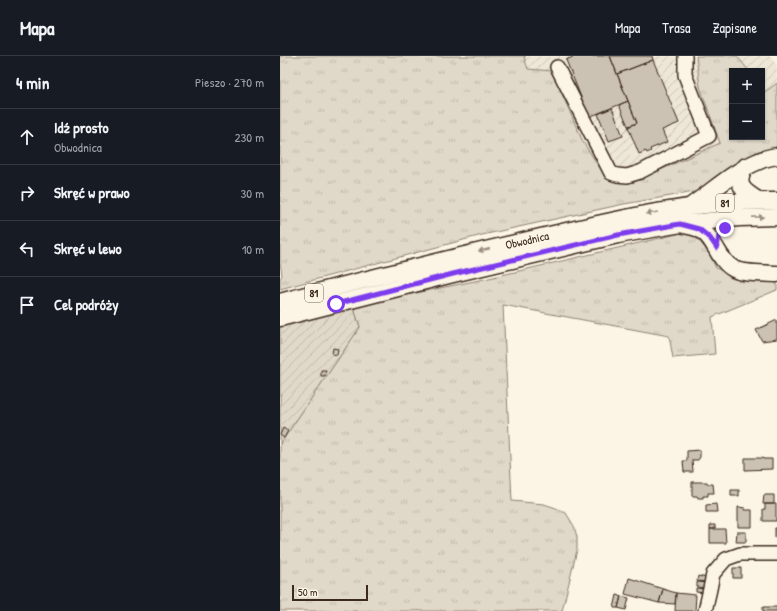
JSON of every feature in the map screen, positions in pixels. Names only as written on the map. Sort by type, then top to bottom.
[{"type":"main road","points":[[691,206],[727,178],[746,166],[777,156]]},
{"type":"main road","points":[[746,166],[741,174],[741,185],[745,192],[758,200]]},
{"type":"main road","name":"Obwodnica","points":[[280,302],[619,219],[691,206],[758,200],[777,201]]},
{"type":"main road","name":"Obwodnica","points":[[280,318],[460,272],[618,235],[680,224],[739,218],[777,217]]},
{"type":"main road","points":[[717,248],[719,236],[725,228],[739,218]]},
{"type":"main road","points":[[680,224],[699,229],[710,238],[726,263],[735,269],[750,272],[777,274]]},
{"type":"lane","points":[[557,67],[611,173],[627,176],[640,172],[709,136],[685,75],[685,56]]},
{"type":"lane","points":[[704,611],[713,574],[726,559],[740,554],[777,554]]},
{"type":"shaded area","points":[[696,56],[700,87],[720,143],[634,182],[611,181],[598,165],[583,142],[552,71],[528,69],[524,57]]},
{"type":"shaded area","points":[[737,56],[770,56],[777,65],[777,83],[765,92],[765,68],[747,68]]},
{"type":"green space","points":[[280,56],[526,56],[524,57],[528,69],[552,71],[583,142],[598,165],[611,181],[634,182],[720,143],[700,87],[696,56],[737,56],[747,68],[729,68],[729,140],[765,140],[765,92],[777,83],[777,149],[736,164],[700,191],[624,204],[482,235],[280,289],[280,279],[282,275],[280,263]]},
{"type":"green space","points":[[686,232],[698,237],[705,245],[716,268],[733,276],[777,281],[777,290],[712,317],[715,354],[673,358],[669,336],[503,305],[512,501],[544,504],[566,513],[574,526],[577,537],[577,550],[562,611],[280,611],[280,444],[360,327],[353,306],[489,278]]},
{"type":"green space","points":[[353,306],[360,327],[280,444],[280,327]]},
{"type":"building","points":[[575,56],[610,56],[628,101],[589,117],[566,60]]},
{"type":"building","points":[[610,56],[652,56],[653,60],[617,74]]},
{"type":"building","points":[[653,60],[679,123],[662,130],[667,142],[650,149],[651,151],[647,153],[646,151],[639,154],[628,127],[637,123],[617,74]]},
{"type":"building","points":[[628,101],[637,123],[628,126],[619,105]]},
{"type":"building","points":[[612,108],[623,136],[609,141],[598,114]]},
{"type":"building","points":[[777,320],[777,339],[762,341],[756,330]]},
{"type":"building","points":[[333,348],[338,349],[337,355],[332,354]]},
{"type":"building","points":[[321,370],[326,370],[325,376],[321,376]]},
{"type":"building","points":[[283,428],[288,431],[284,438],[280,435]]},
{"type":"building","points":[[700,450],[700,457],[698,460],[692,460],[693,472],[684,472],[683,461],[687,461],[687,451]]},
{"type":"building","points":[[745,458],[772,459],[772,469],[745,470]]},
{"type":"building","points":[[692,482],[707,482],[708,484],[713,484],[714,493],[708,493],[708,496],[703,496],[703,498],[692,496]]},
{"type":"building","points":[[731,490],[739,490],[739,496],[731,496]]},
{"type":"building","points":[[764,495],[774,495],[774,504],[763,504]]},
{"type":"building","points":[[716,504],[717,512],[706,512],[706,505]]},
{"type":"building","points":[[765,504],[776,504],[776,521],[763,521],[763,509],[765,509]]},
{"type":"building","points":[[738,507],[745,508],[744,510],[752,510],[752,527],[738,527]]},
{"type":"building","points":[[710,525],[715,525],[715,529],[710,529]]},
{"type":"building","points":[[775,528],[777,528],[777,538],[775,538]]},
{"type":"building","points":[[710,529],[725,529],[726,543],[710,543]]},
{"type":"building","points":[[737,532],[746,532],[746,542],[736,542]]},
{"type":"building","points":[[733,568],[741,568],[741,578],[733,578]]},
{"type":"building","points":[[698,576],[707,578],[707,582],[697,581]]},
{"type":"building","points":[[629,578],[663,589],[659,603],[625,594]]},
{"type":"building","points":[[697,582],[707,583],[706,588],[697,587]]},
{"type":"building","points":[[696,588],[706,589],[705,593],[696,592]]},
{"type":"building","points":[[663,589],[676,593],[675,604],[659,603]]},
{"type":"building","points":[[676,593],[696,595],[695,611],[675,611]]},
{"type":"building","points":[[617,595],[621,596],[618,608],[614,608]]},
{"type":"building","points":[[621,596],[629,598],[626,610],[618,608]]},
{"type":"building","points":[[763,607],[777,607],[777,611],[763,611]]},
{"type":"route","points":[[336,304],[453,274],[618,235],[680,224],[699,229],[710,238],[717,248],[719,236],[725,228]]}]
